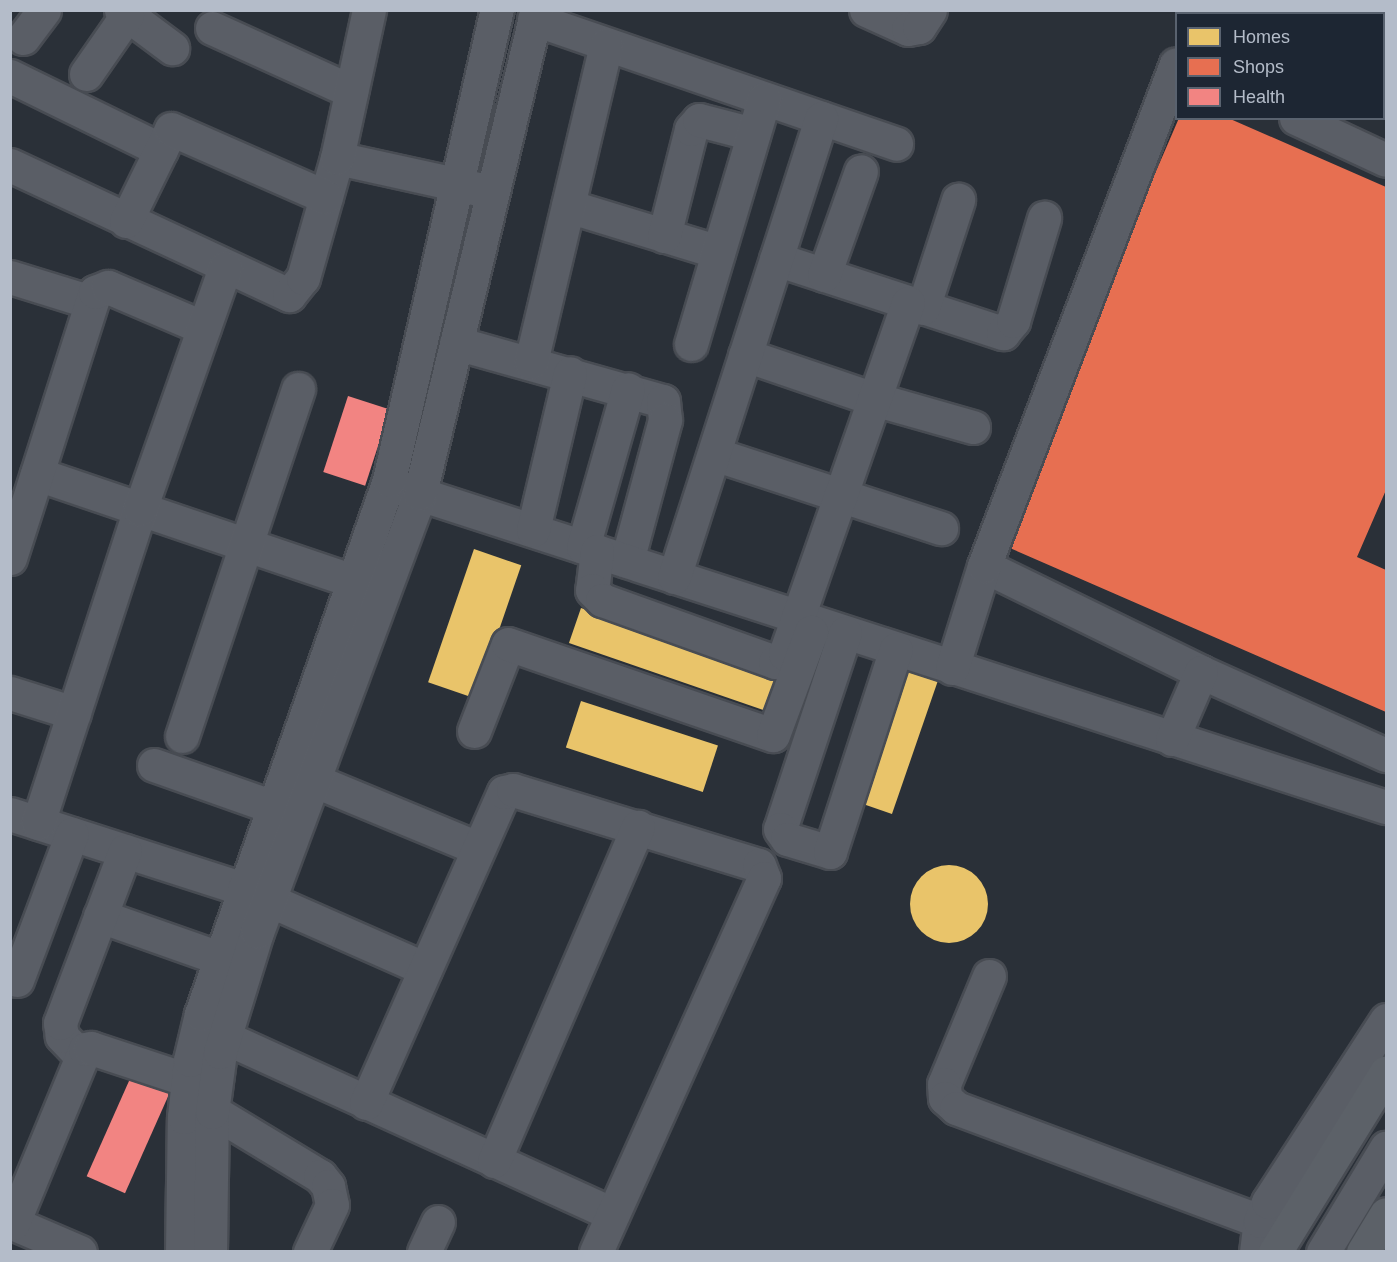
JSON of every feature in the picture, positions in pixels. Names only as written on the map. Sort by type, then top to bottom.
[{"type":"main road","points":[[1275,1251],[1386,1072]]},
{"type":"main road","points":[[1364,1251],[1386,1214]]},
{"type":"street","points":[[23,38],[44,10]]},
{"type":"street","points":[[10,165],[225,268],[279,293],[289,295],[298,289],[337,158],[369,10]]},
{"type":"street","points":[[210,1251],[195,1095],[224,1037],[273,807],[388,483],[496,10]]},
{"type":"street","points":[[866,10],[908,29],[919,27],[935,14]]},
{"type":"street","points":[[86,74],[124,13],[172,48]]},
{"type":"street","points":[[182,1251],[201,1014],[219,958],[256,895],[313,780],[420,493],[536,15],[606,45],[896,144]]},
{"type":"street","points":[[212,28],[351,92]]},
{"type":"street","points":[[531,362],[606,45]]},
{"type":"street","points":[[952,668],[984,566],[1175,67]]},
{"type":"street","points":[[10,76],[161,150]]},
{"type":"street","points":[[691,344],[764,99]]},
{"type":"street","points":[[674,577],[822,118]]},
{"type":"street","points":[[664,236],[691,129],[699,120],[753,134]]},
{"type":"street","points":[[1300,120],[1386,159]]},
{"type":"street","points":[[126,220],[171,129],[326,197]]},
{"type":"street","points":[[337,158],[456,186],[493,192]]},
{"type":"street","points":[[824,275],[861,171]]},
{"type":"street","points":[[474,731],[508,644],[773,735],[840,495],[874,399],[958,200]]},
{"type":"street","points":[[568,206],[718,252]]},
{"type":"street","points":[[776,259],[996,333],[1008,330],[1044,218]]},
{"type":"street","points":[[225,268],[140,509],[74,713],[24,818],[256,895],[425,969]]},
{"type":"street","points":[[10,277],[91,302]]},
{"type":"street","points":[[10,558],[95,292],[108,287],[204,328]]},
{"type":"street","points":[[456,343],[653,396],[667,407],[627,561]]},
{"type":"street","points":[[745,355],[874,399],[973,427]]},
{"type":"street","points":[[533,530],[570,373]]},
{"type":"street","points":[[182,735],[298,389]]},
{"type":"street","points":[[628,389],[590,549],[592,590],[602,600],[775,662],[785,654],[806,620]]},
{"type":"street","points":[[714,454],[941,528]]},
{"type":"street","points":[[38,474],[353,581]]},
{"type":"street","points":[[388,483],[952,668],[1386,807]]},
{"type":"street","points":[[984,566],[1201,672],[1386,755]]},
{"type":"street","points":[[845,633],[780,829],[787,839],[830,852],[896,649]]},
{"type":"street","points":[[1173,739],[1201,672]]},
{"type":"street","points":[[10,693],[74,713]]},
{"type":"street","points":[[154,765],[273,807]]},
{"type":"street","points":[[313,780],[477,849]]},
{"type":"street","points":[[366,1103],[500,797],[513,790],[759,865],[764,878],[596,1251]]},
{"type":"street","points":[[494,1161],[638,828]]},
{"type":"street","points":[[17,980],[72,834]]},
{"type":"street","points":[[81,1056],[59,1029],[125,851]]},
{"type":"street","points":[[100,916],[219,958]]},
{"type":"street","points":[[988,976],[944,1084],[945,1098],[956,1108],[1258,1236],[1281,1179],[1386,1020]]},
{"type":"street","points":[[224,1037],[613,1214]]},
{"type":"street","points":[[81,1251],[16,1231],[81,1056],[91,1048],[195,1095],[320,1176],[328,1186],[332,1205],[310,1251]]},
{"type":"street","points":[[1323,1251],[1386,1148]]},
{"type":"street","points":[[424,1251],[438,1222]]},
{"type":"building: Homes","points":[[474,549],[521,565],[475,699],[428,682]]},
{"type":"building: Homes","points":[[581,608],[781,677],[768,712],[569,643]]},
{"type":"building: Homes","points":[[901,668],[938,681],[892,814],[855,801]]},
{"type":"building: Homes","points":[[581,701],[718,745],[703,792],[566,748]]},
{"type":"building: Homes","points":[[941,865],[957,865],[971,871],[982,882],[988,896],[988,912],[982,926],[971,937],[957,943],[941,943],[927,937],[916,926],[910,912],[910,896],[916,882],[927,871]]},
{"type":"building: Shops","points":[[1178,120],[1233,120],[1386,187],[1386,490],[1357,557],[1386,570],[1386,712],[996,542]]},
{"type":"building: Health","points":[[348,396],[390,410],[365,486],[323,472]]},
{"type":"building: Health","points":[[133,1072],[171,1089],[125,1193],[87,1176]]}]
